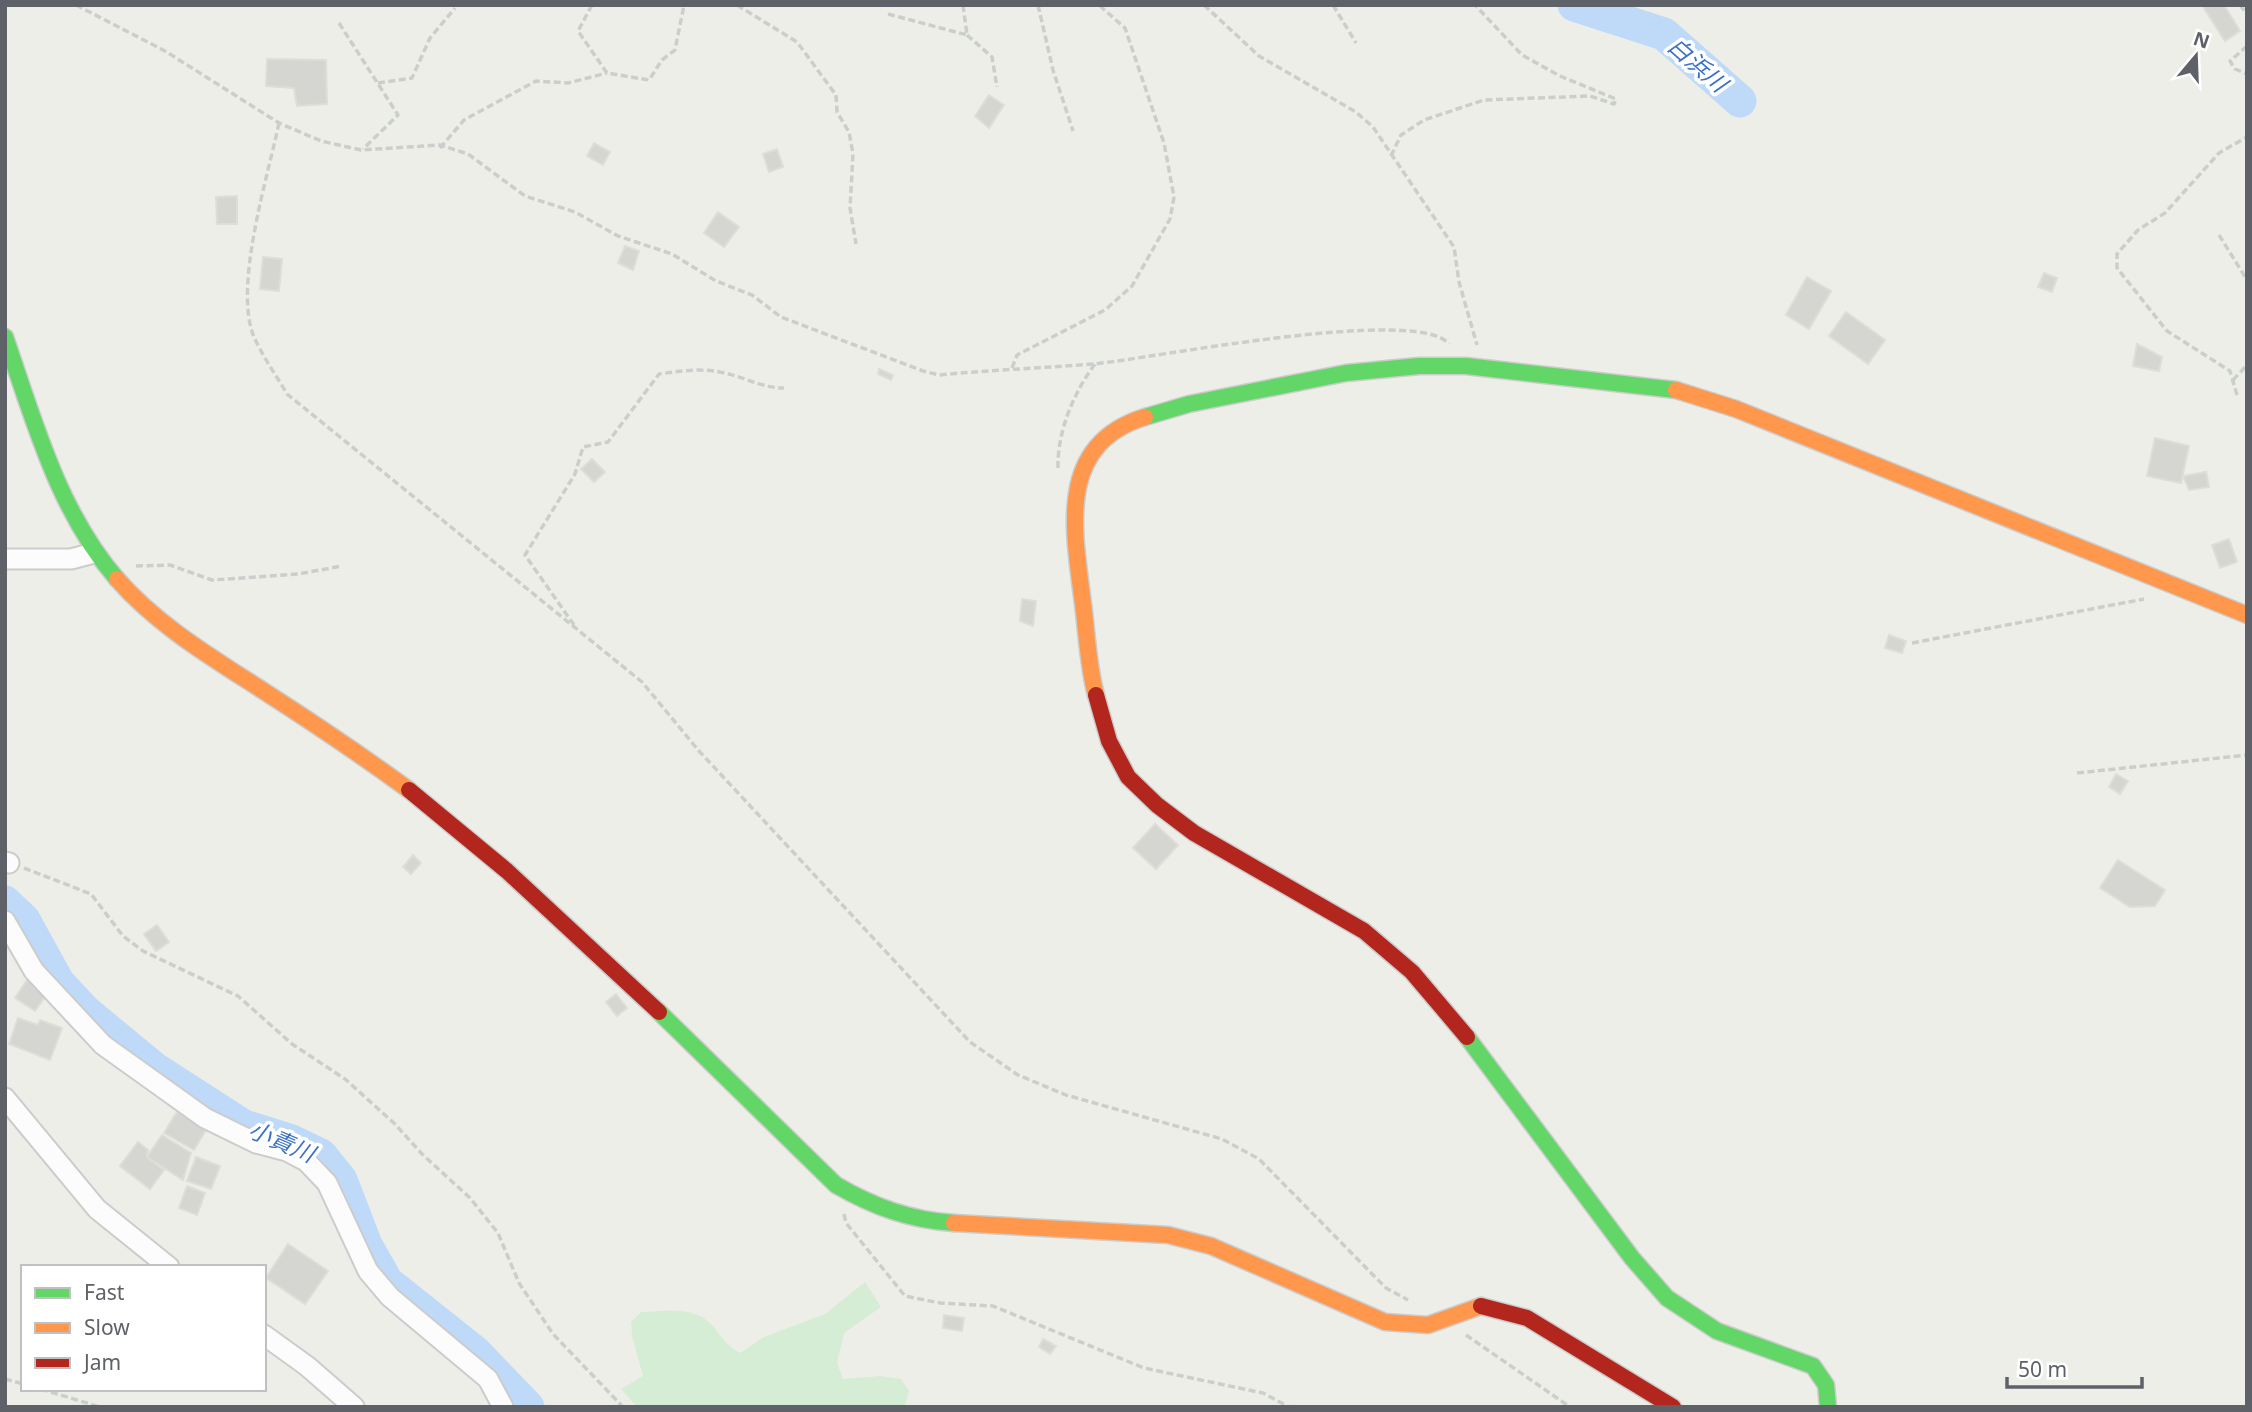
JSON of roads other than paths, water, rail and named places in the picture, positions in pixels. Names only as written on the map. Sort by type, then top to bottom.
[{"type":"street","points":[[5,337],[53,474],[94,553],[132,597],[184,639],[338,739],[414,793],[507,871],[705,1054],[802,1156],[836,1185],[869,1204],[920,1221],[1168,1235],[1211,1247],[1385,1322],[1428,1325],[1481,1306],[1517,1314],[1673,1407]]},
{"type":"street","points":[[1828,1407],[1826,1385],[1813,1366],[1717,1331],[1667,1298],[1632,1258],[1476,1048],[1412,972],[1364,931],[1194,833],[1157,805],[1128,777],[1109,741],[1093,685],[1075,543],[1075,492],[1085,464],[1096,445],[1123,424],[1189,404],[1346,373],[1419,366],[1466,366],[1657,386],[1725,405],[2247,615]]},
{"type":"street","points":[[5,559],[71,559],[94,553]]},
{"type":"street","points":[[5,921],[34,971],[103,1045],[205,1118],[256,1143],[287,1151],[306,1161],[327,1183],[368,1271],[390,1297],[488,1380],[503,1407]]},
{"type":"street","points":[[5,1098],[97,1209],[167,1265]]},
{"type":"street","points":[[266,1336],[307,1366],[354,1407]]},
{"type":"waterway","name":"白浜川","points":[[1574,5],[1664,34],[1740,101]]},
{"type":"waterway","name":"小責川","points":[[5,902],[24,920],[58,982],[85,1011],[154,1068],[244,1126],[292,1141],[321,1155],[341,1180],[366,1245],[387,1282],[475,1352],[528,1407]]}]
